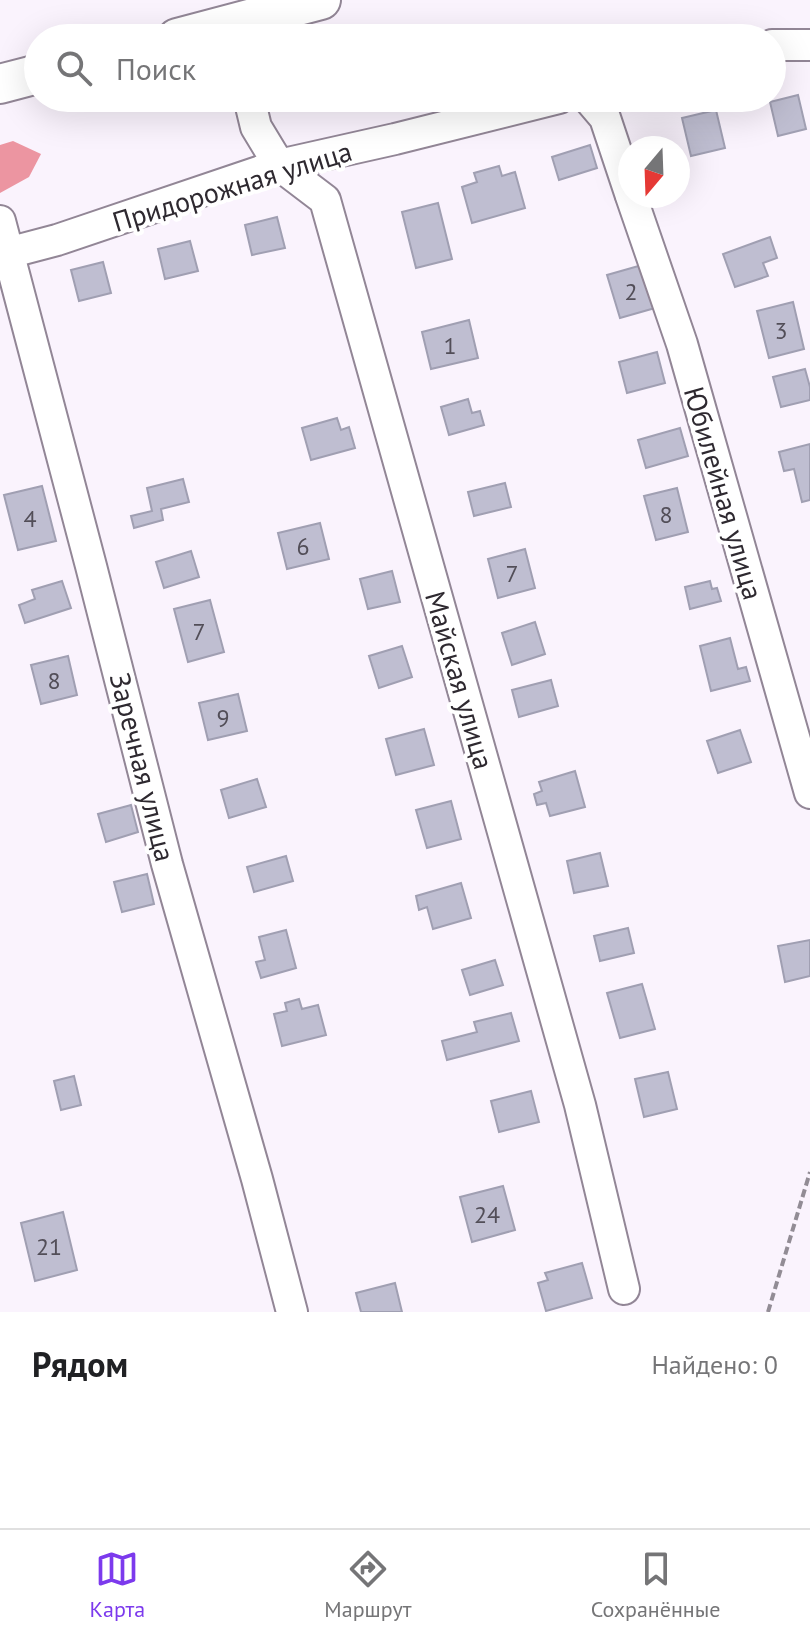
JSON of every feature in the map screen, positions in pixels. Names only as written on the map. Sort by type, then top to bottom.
[{"type":"main road","points":[[246,24],[321,0]]},
{"type":"main road","points":[[0,84],[24,78]]},
{"type":"street","points":[[786,45],[810,45]]},
{"type":"street","name":"Майская улица","points":[[252,112],[256,127],[279,165],[325,200],[580,1105],[624,1289]]},
{"type":"street","name":"Придорожная улица","points":[[5,254],[57,240],[279,165],[500,112]]},
{"type":"street","name":"Юбилейная улица","points":[[600,112],[605,118],[618,156]]},
{"type":"street","name":"Юбилейная улица","points":[[636,208],[682,344],[810,793]]},
{"type":"street","name":"Заречная улица","points":[[0,221],[5,254],[167,864],[292,1312]]},
{"type":"path","points":[[768,1312],[810,1172]]},
{"type":"shaded area","points":[[13,141],[41,154],[29,177],[0,193],[0,145]]},
{"type":"building","points":[[798,95],[806,129],[778,136],[772,112],[786,112],[786,98]]},
{"type":"building","points":[[716,112],[725,148],[691,156],[690,136],[686,136],[682,118]]},
{"type":"building","points":[[590,145],[597,168],[559,180],[552,157]]},
{"type":"building","points":[[499,166],[502,176],[515,172],[525,208],[472,223],[462,187],[477,182],[474,173]]},
{"type":"building","points":[[438,203],[452,259],[416,268],[402,212]]},
{"type":"building","points":[[277,217],[285,248],[252,255],[245,225]]},
{"type":"building","points":[[770,237],[777,258],[763,263],[768,276],[735,287],[723,254]]},
{"type":"building","points":[[190,241],[198,271],[165,279],[158,249]]},
{"type":"building","points":[[103,262],[111,293],[79,301],[71,270]]},
{"type":"building","points":[[642,265],[655,308],[620,318],[607,275]]},
{"type":"building","points":[[793,302],[804,349],[769,358],[757,311]]},
{"type":"building","points":[[469,320],[478,358],[431,369],[422,332]]},
{"type":"building","points":[[657,352],[665,383],[627,393],[619,362]]},
{"type":"building","points":[[805,369],[810,400],[781,407],[773,377]]},
{"type":"building","points":[[468,399],[472,413],[480,411],[484,425],[449,435],[441,407]]},
{"type":"building","points":[[337,418],[341,430],[349,427],[355,448],[311,460],[302,428]]},
{"type":"building","points":[[680,428],[688,456],[646,468],[638,440]]},
{"type":"building","points":[[810,444],[810,500],[802,502],[794,469],[784,471],[779,452]]},
{"type":"building","points":[[183,479],[189,502],[161,509],[163,520],[134,528],[131,516],[152,511],[147,488]]},
{"type":"building","points":[[505,483],[511,507],[474,516],[468,492]]},
{"type":"building","points":[[42,486],[56,541],[18,550],[4,495]]},
{"type":"building","points":[[677,488],[688,532],[656,540],[644,496]]},
{"type":"building","points":[[320,523],[329,559],[287,569],[278,533]]},
{"type":"building","points":[[525,549],[535,588],[498,598],[488,559]]},
{"type":"building","points":[[191,551],[199,577],[164,588],[156,562]]},
{"type":"building","points":[[392,571],[400,602],[368,609],[360,579]]},
{"type":"building","points":[[62,581],[71,608],[25,623],[19,605],[35,599],[32,590]]},
{"type":"building","points":[[710,581],[712,589],[717,588],[721,601],[690,609],[685,587]]},
{"type":"building","points":[[210,600],[224,652],[188,662],[174,609]]},
{"type":"building","points":[[535,622],[545,654],[512,665],[502,633]]},
{"type":"building","points":[[730,638],[738,669],[746,667],[750,681],[711,691],[700,646]]},
{"type":"building","points":[[402,646],[412,677],[379,688],[369,656]]},
{"type":"building","points":[[68,656],[77,695],[41,704],[31,665]]},
{"type":"building","points":[[551,680],[558,706],[519,717],[512,690]]},
{"type":"building","points":[[238,694],[247,731],[208,740],[199,703]]},
{"type":"building","points":[[424,729],[434,765],[396,775],[386,739]]},
{"type":"building","points":[[740,730],[751,762],[718,773],[707,741]]},
{"type":"building","points":[[575,771],[585,807],[550,816],[546,803],[537,805],[534,794],[542,791],[539,782]]},
{"type":"building","points":[[257,779],[266,807],[229,818],[221,790]]},
{"type":"building","points":[[451,801],[461,839],[427,848],[416,810]]},
{"type":"building","points":[[131,805],[138,832],[106,842],[98,814]]},
{"type":"building","points":[[600,853],[608,886],[574,893],[567,861]]},
{"type":"building","points":[[286,856],[293,881],[254,892],[247,867]]},
{"type":"building","points":[[147,874],[154,904],[122,912],[114,882]]},
{"type":"building","points":[[461,883],[471,918],[433,929],[427,907],[419,910],[416,896]]},
{"type":"building","points":[[628,928],[634,953],[600,961],[594,936]]},
{"type":"building","points":[[286,930],[296,968],[261,978],[256,962],[265,960],[259,937]]},
{"type":"building","points":[[810,940],[810,976],[785,982],[778,946]]},
{"type":"building","points":[[495,960],[503,985],[470,995],[462,970]]},
{"type":"building","points":[[642,984],[655,1029],[620,1038],[607,993]]},
{"type":"building","points":[[299,999],[302,1009],[318,1005],[326,1035],[282,1046],[274,1014],[287,1011],[285,1003]]},
{"type":"building","points":[[511,1013],[519,1041],[447,1060],[442,1041],[477,1032],[474,1022]]},
{"type":"building","points":[[668,1072],[677,1109],[644,1117],[635,1079]]},
{"type":"building","points":[[74,1076],[81,1105],[61,1110],[54,1081]]},
{"type":"building","points":[[531,1091],[539,1122],[499,1132],[491,1101]]},
{"type":"building","points":[[503,1186],[515,1230],[472,1242],[460,1197]]},
{"type":"building","points":[[63,1212],[77,1270],[35,1281],[21,1223]]},
{"type":"building","points":[[582,1263],[592,1298],[546,1311],[538,1283],[548,1280],[545,1273]]},
{"type":"building","points":[[395,1283],[402,1312],[361,1312],[356,1293]]}]
